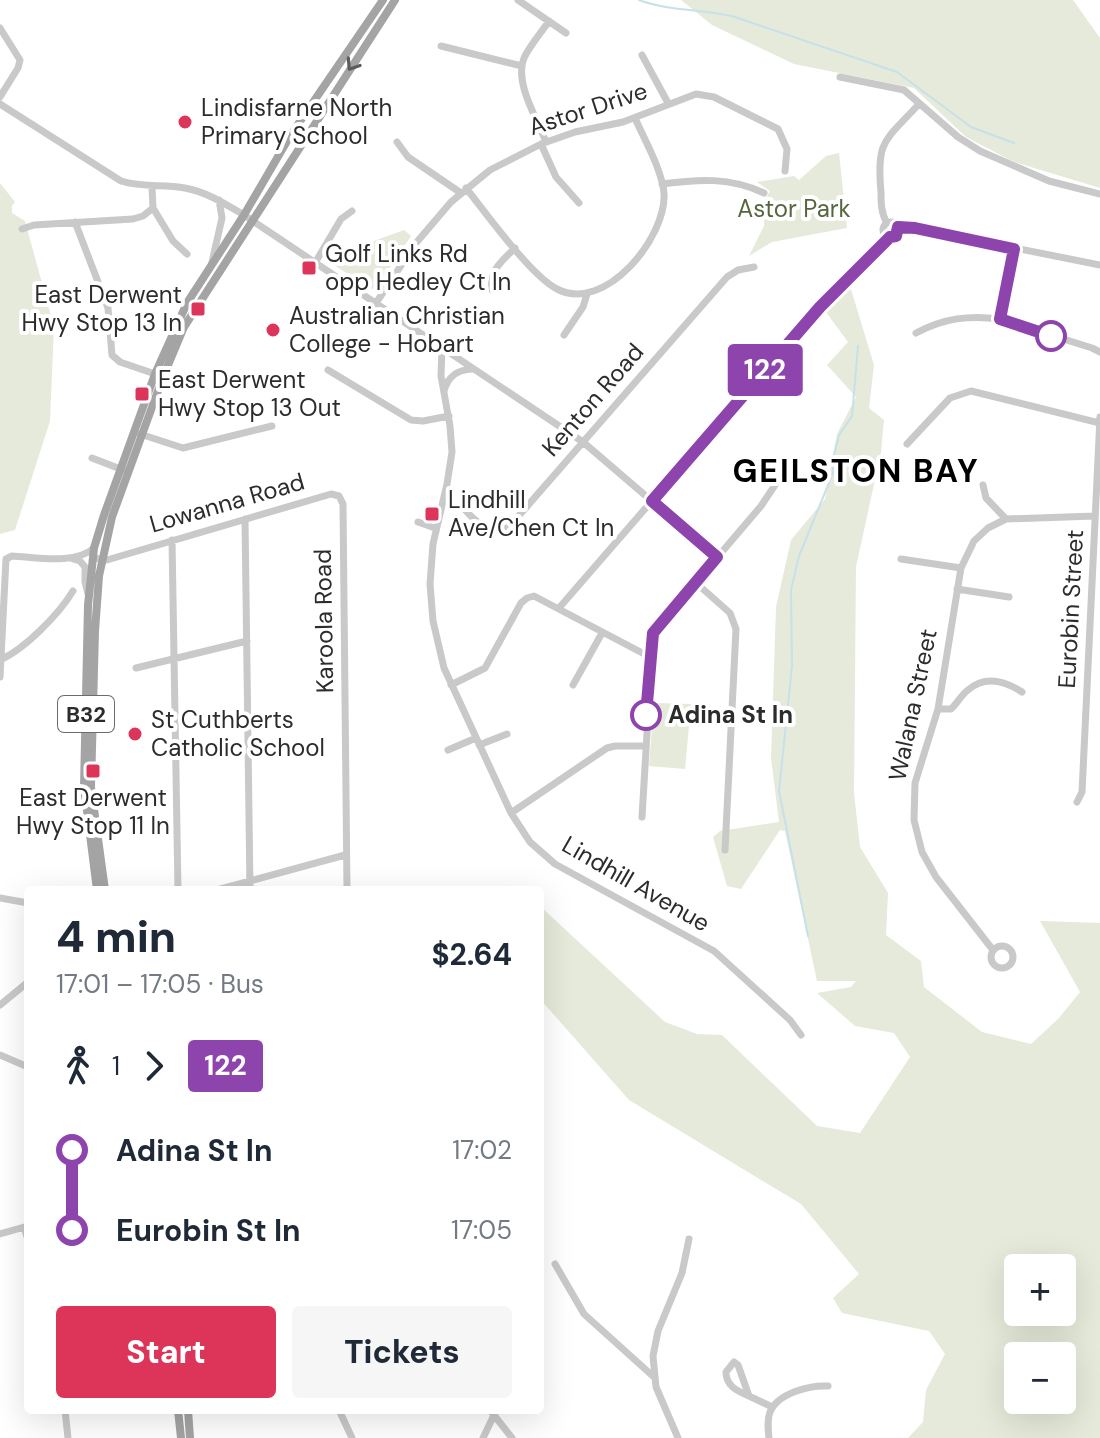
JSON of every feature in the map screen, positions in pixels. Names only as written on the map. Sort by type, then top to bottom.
[{"type":"main road","name":"B32","points":[[96,886],[84,787],[88,594],[124,470],[179,319],[290,136],[383,0]]},
{"type":"main road","name":"B32","points":[[159,375],[192,312],[395,0]]},
{"type":"main road","name":"B32","points":[[98,555],[91,787],[104,886]]},
{"type":"main road","points":[[179,1414],[186,1437]]},
{"type":"main road","points":[[186,1437],[188,1414]]},
{"type":"street","points":[[518,0],[566,33]]},
{"type":"street","points":[[549,21],[528,51],[522,66],[523,82],[556,177],[579,203]]},
{"type":"street","points":[[0,28],[17,53],[20,64],[0,97]]},
{"type":"street","points":[[441,46],[522,66]]},
{"type":"street","points":[[642,55],[668,103]]},
{"type":"street","points":[[840,77],[899,88],[909,93],[958,137],[991,157],[1049,181],[1100,194]]},
{"type":"street","name":"Astor Drive","points":[[376,303],[423,233],[464,191],[505,160],[544,143],[635,118],[688,96],[705,94],[773,125],[784,140],[788,159],[785,171]]},
{"type":"street","points":[[0,104],[107,174],[131,184],[184,188],[205,193],[244,215],[583,442],[717,557]]},
{"type":"street","points":[[887,223],[882,213],[878,165],[881,150],[886,140],[919,104]]},
{"type":"street","points":[[397,142],[408,157],[464,191],[549,284],[570,294],[587,294],[614,281],[653,236],[663,213],[662,184],[635,118]]},
{"type":"street","points":[[662,184],[718,180],[764,193]]},
{"type":"street","points":[[152,187],[153,208],[173,241],[187,254]]},
{"type":"street","points":[[211,264],[222,218],[219,200]]},
{"type":"street","points":[[22,229],[34,225],[133,219],[153,208]]},
{"type":"street","points":[[315,263],[341,219],[352,211]]},
{"type":"street","points":[[75,222],[108,308],[112,355],[120,362],[159,375]]},
{"type":"street","points":[[887,223],[1100,265]]},
{"type":"street","points":[[887,223],[883,230],[890,237]]},
{"type":"street","points":[[559,608],[820,307],[890,237],[896,236],[898,227]]},
{"type":"street","points":[[492,290],[494,271],[515,248]]},
{"type":"street","points":[[1000,319],[1014,249]]},
{"type":"street","name":"Kenton Road","points":[[461,505],[492,530],[506,529],[727,277],[738,270],[754,267]]},
{"type":"street","points":[[564,335],[583,307],[587,294]]},
{"type":"street","points":[[916,333],[955,318],[1000,319],[1100,352]]},
{"type":"street","name":"Lindhill Avenue","points":[[442,347],[443,392],[452,438],[450,468],[435,528],[431,602],[439,655],[511,813],[530,842],[555,864],[714,951],[790,1020],[801,1035]]},
{"type":"street","points":[[443,392],[454,374],[474,369]]},
{"type":"street","points":[[328,370],[411,420],[449,416]]},
{"type":"street","points":[[907,444],[950,398],[971,391],[1100,423]]},
{"type":"street","name":"Eurobin Street","points":[[1077,802],[1082,792],[1100,417]]},
{"type":"street","points":[[138,434],[183,448],[272,426]]},
{"type":"street","points":[[92,458],[124,470]]},
{"type":"street","points":[[642,817],[650,657],[655,629],[766,499],[779,479]]},
{"type":"street","points":[[983,485],[986,498],[1006,519],[1095,516]]},
{"type":"street","name":"Lowanna Road","points":[[98,555],[125,553],[331,494],[339,496]]},
{"type":"street","name":"Karoola Road","points":[[339,496],[343,504],[344,546],[347,886]]},
{"type":"street","points":[[245,519],[250,886],[345,855]]},
{"type":"street","name":"Walana Street","points":[[993,950],[936,877],[922,852],[913,801],[915,783],[938,709],[961,568],[974,541],[988,528],[1006,519]]},
{"type":"street","points":[[418,522],[435,528]]},
{"type":"street","points":[[172,540],[178,886]]},
{"type":"street","points":[[67,558],[98,555]]},
{"type":"street","points":[[0,677],[6,559],[12,556],[80,561],[85,567],[88,594]]},
{"type":"street","points":[[901,559],[961,568]]},
{"type":"street","points":[[695,582],[727,610],[736,625],[725,850]]},
{"type":"street","points":[[957,589],[1009,597]]},
{"type":"street","points":[[0,660],[17,650],[53,617],[73,591]]},
{"type":"street","points":[[451,685],[485,668],[527,598],[534,596],[650,657]]},
{"type":"street","points":[[573,685],[602,633]]},
{"type":"street","points":[[136,668],[247,641]]},
{"type":"street","points":[[938,709],[951,709],[966,691],[986,682],[1003,682],[1022,692]]},
{"type":"street","points":[[448,750],[507,734]]},
{"type":"street","points":[[511,813],[607,748],[645,746]]},
{"type":"street","points":[[0,898],[24,902]]},
{"type":"street","points":[[0,1005],[24,985]]},
{"type":"street","points":[[0,1055],[24,1065]]},
{"type":"street","points":[[0,1234],[24,1227]]},
{"type":"street","points":[[678,1438],[655,1378],[654,1345],[682,1273],[689,1239]]},
{"type":"street","points":[[555,1264],[584,1314],[655,1378]]},
{"type":"street","points":[[749,1396],[738,1365],[734,1362],[726,1372],[727,1381],[736,1390],[772,1407]]},
{"type":"street","points":[[769,1438],[772,1407],[791,1394],[812,1387],[828,1386]]},
{"type":"street","points":[[65,1414],[68,1438]]},
{"type":"street","points":[[341,1414],[352,1438]]},
{"type":"street","points":[[483,1438],[491,1414]]},
{"type":"street","points":[[494,1414],[512,1438]]},
{"type":"green space","points":[[681,0],[1073,0],[1100,38],[1100,188],[1014,162],[966,137],[914,88],[794,64],[712,25]]},
{"type":"green space","name":"Astor Park","points":[[839,153],[847,228],[772,242],[749,256],[764,226],[765,200],[770,191],[757,182],[794,176],[799,180],[826,156]]},
{"type":"green space","points":[[0,183],[15,202],[12,213],[25,221],[54,327],[50,421],[15,530],[0,534]]},
{"type":"green space","points":[[404,230],[411,236],[377,287],[372,289],[324,259]]},
{"type":"green space","points":[[850,286],[874,365],[869,408],[884,420],[881,452],[856,567],[854,793],[860,847],[888,893],[886,935],[921,961],[924,987],[982,1032],[1031,1044],[1059,1018],[1080,992],[1040,921],[1100,923],[1100,1438],[908,1438],[923,1422],[926,1390],[945,1354],[929,1331],[842,1313],[833,1298],[859,1274],[801,1204],[629,1100],[544,1004],[544,910],[665,1022],[697,1034],[722,1035],[817,1126],[860,1133],[910,1057],[894,1033],[855,1026],[817,993],[851,987],[856,981],[817,981],[785,831],[780,830],[741,889],[727,886],[713,837],[720,831],[779,822],[771,758],[776,607],[791,540],[825,499],[837,434],[856,397],[827,365],[848,342],[826,312]]},
{"type":"green space","points":[[654,703],[691,704],[685,769],[649,766]]},
{"type":"waterway","points":[[639,0],[732,16],[897,72],[971,127],[1014,143]]},
{"type":"waterway","points":[[833,459],[839,435],[852,416],[858,346]]},
{"type":"waterway","points":[[808,936],[779,791],[792,666],[791,590],[799,556],[833,473],[833,462]]},
{"type":"bus line","name":"122","points":[[646,715],[653,633],[717,557],[652,501],[820,307],[890,237],[896,236],[898,227],[1014,249],[1000,319],[1051,336]]},
{"type":"place","name":"Lindisfarne North Primary School","points":[[185,122]]},
{"type":"place","name":"Golf Links Rd opp Hedley Ct In","points":[[309,268]]},
{"type":"place","name":"East Derwent Hwy Stop 13 In","points":[[198,309]]},
{"type":"place","name":"Australian Christian College - Hobart","points":[[273,330]]},
{"type":"place","name":"East Derwent Hwy Stop 13 Out","points":[[142,394]]},
{"type":"place","name":"Lindhill Ave/Chen Ct In","points":[[432,514]]},
{"type":"place","name":"Adina St In","points":[[646,715]]},
{"type":"place","name":"St Cuthberts Catholic School","points":[[135,734]]},
{"type":"place","name":"East Derwent Hwy Stop 11 In","points":[[93,771]]},
{"type":"district","name":"GEILSTON BAY","points":[[856,471]]}]
